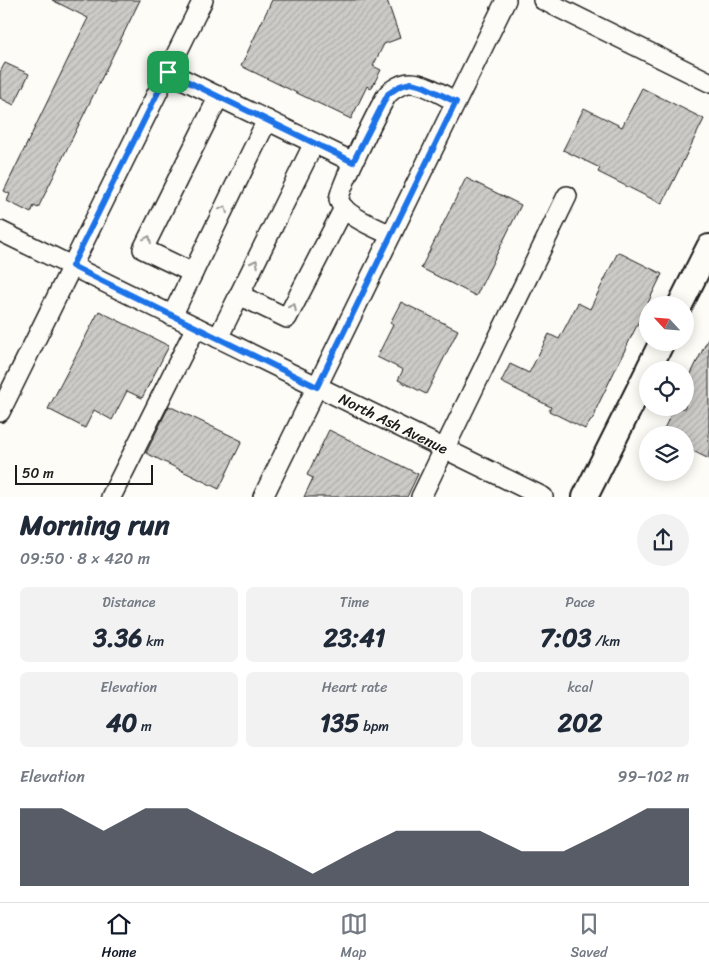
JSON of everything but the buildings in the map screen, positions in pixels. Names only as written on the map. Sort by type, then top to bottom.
[{"type":"main road","points":[[684,296],[709,247]]},
{"type":"main road","points":[[585,497],[639,388]]},
{"type":"street","points":[[0,412],[203,0]]},
{"type":"street","points":[[263,497],[506,0]]},
{"type":"street","points":[[543,0],[709,82]]},
{"type":"street","points":[[168,72],[353,162]]},
{"type":"street","points":[[391,235],[353,216],[344,208],[339,199],[342,186],[353,162],[388,94],[400,86],[411,83],[423,86],[456,102]]},
{"type":"street","points":[[193,273],[143,249],[218,96]]},
{"type":"street","points":[[172,316],[267,120]]},
{"type":"street","points":[[218,338],[314,144]]},
{"type":"street","points":[[421,497],[567,196]]},
{"type":"street","points":[[239,295],[287,318],[344,208]]},
{"type":"street","name":"North Ash Avenue","points":[[0,231],[543,497]]},
{"type":"street","points":[[111,497],[196,327]]},
{"type":"route","points":[[168,72],[353,162],[388,94],[400,86],[411,83],[423,86],[456,102],[317,387],[72,266],[168,72]]}]
